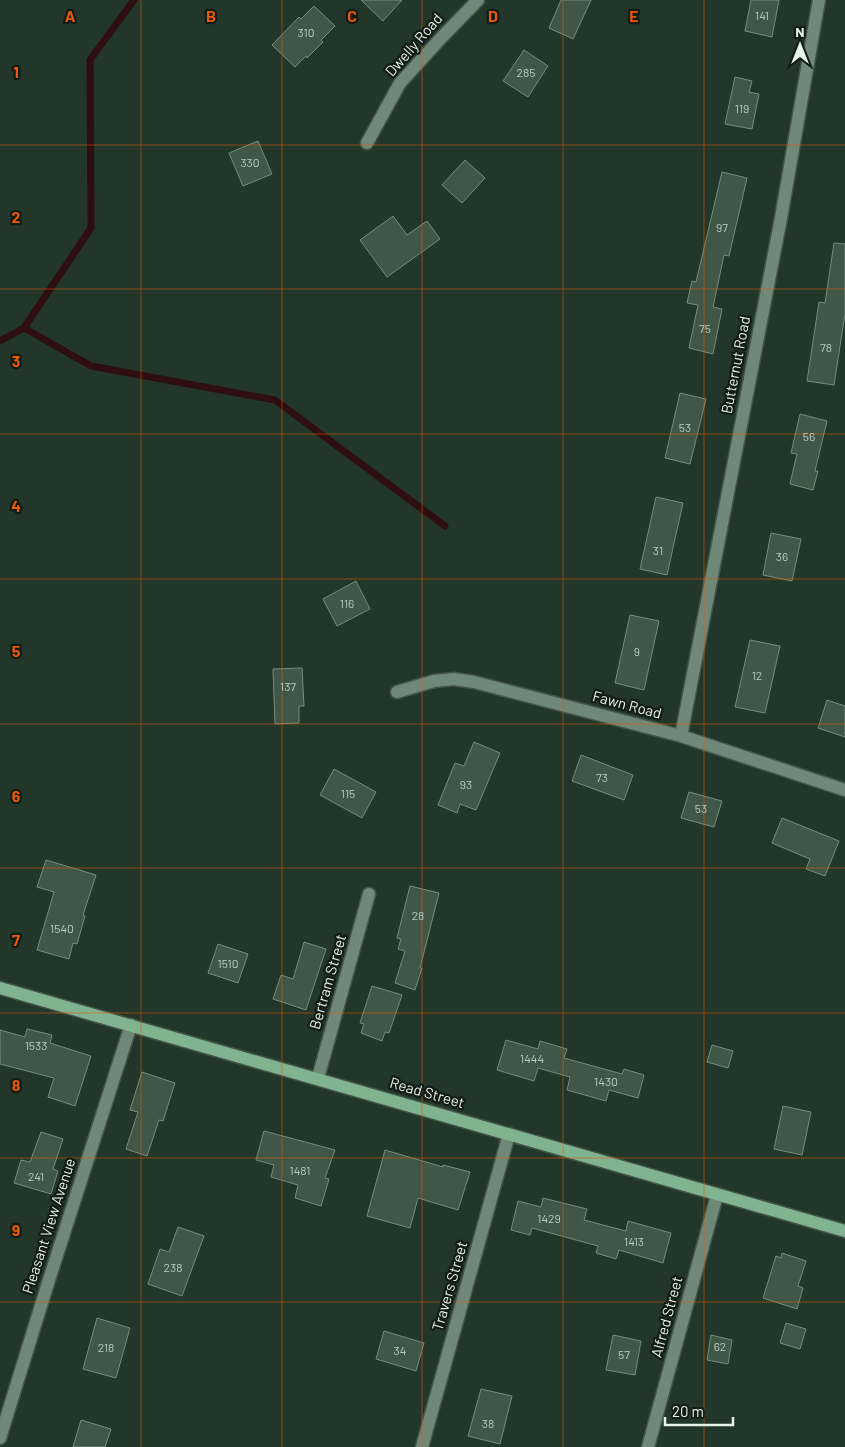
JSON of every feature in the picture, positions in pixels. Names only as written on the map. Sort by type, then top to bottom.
[{"type":"main road","name":"Read Street","points":[[0,988],[845,1231]]},
{"type":"street","name":"Dwelly Road","points":[[368,143],[400,83],[478,0]]},
{"type":"street","name":"Butternut Road","points":[[681,736],[781,218],[819,0]]},
{"type":"street","name":"Fawn Road","points":[[397,692],[434,681],[454,679],[467,681],[681,736],[845,790]]},
{"type":"street","name":"Bertram Street","points":[[318,1078],[370,894]]},
{"type":"street","name":"Pleasant View Avenue","points":[[0,1438],[131,1025]]},
{"type":"street","name":"Travers Street","points":[[422,1447],[509,1134]]},
{"type":"street","name":"Alfred Street","points":[[648,1447],[717,1195]]},
{"type":"building","points":[[361,0],[402,0],[383,21]]},
{"type":"building","points":[[561,0],[591,0],[573,39],[549,28]]},
{"type":"building","points":[[751,0],[779,0],[772,37],[745,31]]},
{"type":"building","points":[[314,6],[335,26],[321,40],[323,42],[295,67],[272,45],[299,17],[301,19]]},
{"type":"building","points":[[524,50],[548,66],[528,97],[503,81]]},
{"type":"building","points":[[735,77],[752,81],[749,92],[759,94],[752,129],[725,124]]},
{"type":"building","points":[[258,141],[272,174],[243,186],[229,153]]},
{"type":"building","points":[[465,160],[485,178],[462,203],[442,185]]},
{"type":"building","points":[[722,172],[747,178],[729,256],[724,255],[713,307],[722,309],[713,354],[689,348],[698,305],[687,303],[692,281],[696,282]]},
{"type":"building","points":[[393,216],[407,235],[427,221],[440,239],[387,277],[360,240]]},
{"type":"building","points":[[834,243],[845,244],[845,314],[834,385],[807,381],[819,302],[825,303]]},
{"type":"building","points":[[680,393],[706,399],[690,464],[665,458]]},
{"type":"building","points":[[800,414],[827,421],[815,471],[818,471],[813,490],[790,484],[797,454],[791,453]]},
{"type":"building","points":[[656,497],[683,503],[667,575],[640,569]]},
{"type":"building","points":[[771,533],[801,539],[792,581],[763,575]]},
{"type":"building","points":[[356,581],[370,609],[337,626],[323,599]]},
{"type":"building","points":[[630,615],[659,621],[644,690],[615,683]]},
{"type":"building","points":[[750,640],[780,646],[765,713],[735,707]]},
{"type":"building","points":[[302,668],[304,706],[299,706],[299,723],[275,724],[273,669]]},
{"type":"building","points":[[827,700],[845,706],[845,737],[818,728]]},
{"type":"building","points":[[474,742],[500,753],[476,810],[460,804],[457,813],[438,805],[455,763],[464,766]]},
{"type":"building","points":[[581,755],[633,775],[624,800],[572,781]]},
{"type":"building","points":[[334,769],[376,792],[362,818],[320,795]]},
{"type":"building","points":[[689,792],[722,801],[714,827],[681,818]]},
{"type":"building","points":[[782,818],[839,841],[825,876],[806,869],[810,859],[772,843]]},
{"type":"building","points":[[46,860],[96,875],[83,915],[85,916],[77,944],[73,943],[69,959],[37,950],[54,892],[37,887]]},
{"type":"building","points":[[410,886],[439,893],[420,968],[422,968],[415,990],[395,983],[405,951],[398,949],[401,939],[397,938]]},
{"type":"building","points":[[304,942],[326,949],[306,1010],[273,999],[281,975],[293,979]]},
{"type":"building","points":[[218,944],[248,954],[238,983],[208,973]]},
{"type":"building","points":[[372,986],[402,995],[389,1033],[385,1032],[382,1041],[361,1033],[364,1024],[360,1023]]},
{"type":"building","points":[[27,1029],[52,1035],[50,1043],[91,1056],[75,1106],[48,1097],[54,1078],[0,1064],[0,1030],[25,1037]]},
{"type":"building","points":[[506,1040],[538,1049],[540,1041],[567,1049],[564,1058],[622,1074],[624,1069],[644,1075],[638,1098],[609,1090],[606,1101],[567,1090],[570,1077],[538,1068],[534,1081],[497,1070]]},
{"type":"building","points":[[712,1045],[733,1051],[728,1068],[707,1062]]},
{"type":"building","points":[[142,1072],[175,1083],[163,1121],[159,1120],[147,1156],[126,1149],[138,1112],[130,1110]]},
{"type":"building","points":[[783,1106],[811,1112],[802,1155],[774,1149]]},
{"type":"building","points":[[264,1131],[335,1150],[325,1178],[329,1179],[321,1206],[295,1198],[298,1185],[271,1177],[274,1165],[256,1160]]},
{"type":"building","points":[[41,1132],[63,1139],[53,1169],[58,1171],[51,1194],[14,1183],[21,1160],[30,1162]]},
{"type":"building","points":[[385,1150],[443,1167],[443,1165],[470,1172],[458,1210],[418,1198],[410,1228],[367,1216]]},
{"type":"building","points":[[543,1198],[587,1209],[584,1220],[626,1231],[628,1221],[671,1233],[663,1263],[619,1250],[616,1259],[596,1253],[598,1246],[532,1228],[530,1235],[511,1230],[518,1201],[541,1207]]},
{"type":"building","points":[[178,1227],[204,1236],[182,1296],[148,1284],[160,1249],[169,1252]]},
{"type":"building","points":[[782,1253],[806,1261],[798,1286],[803,1288],[797,1309],[763,1298],[776,1256],[781,1258]]},
{"type":"building","points":[[97,1318],[130,1328],[116,1378],[83,1369]]},
{"type":"building","points":[[786,1323],[806,1329],[800,1349],[780,1343]]},
{"type":"building","points":[[384,1331],[424,1343],[416,1371],[376,1359]]},
{"type":"building","points":[[613,1335],[641,1341],[635,1375],[606,1370]]},
{"type":"building","points":[[711,1335],[732,1340],[728,1364],[707,1360]]},
{"type":"building","points":[[481,1389],[512,1396],[500,1444],[468,1436]]},
{"type":"building","points":[[81,1420],[111,1429],[105,1447],[73,1447]]},
{"type":"waterway","points":[[0,341],[24,328],[91,228],[90,60],[134,0]]},
{"type":"waterway","points":[[24,328],[91,366],[275,400],[445,526]]}]
